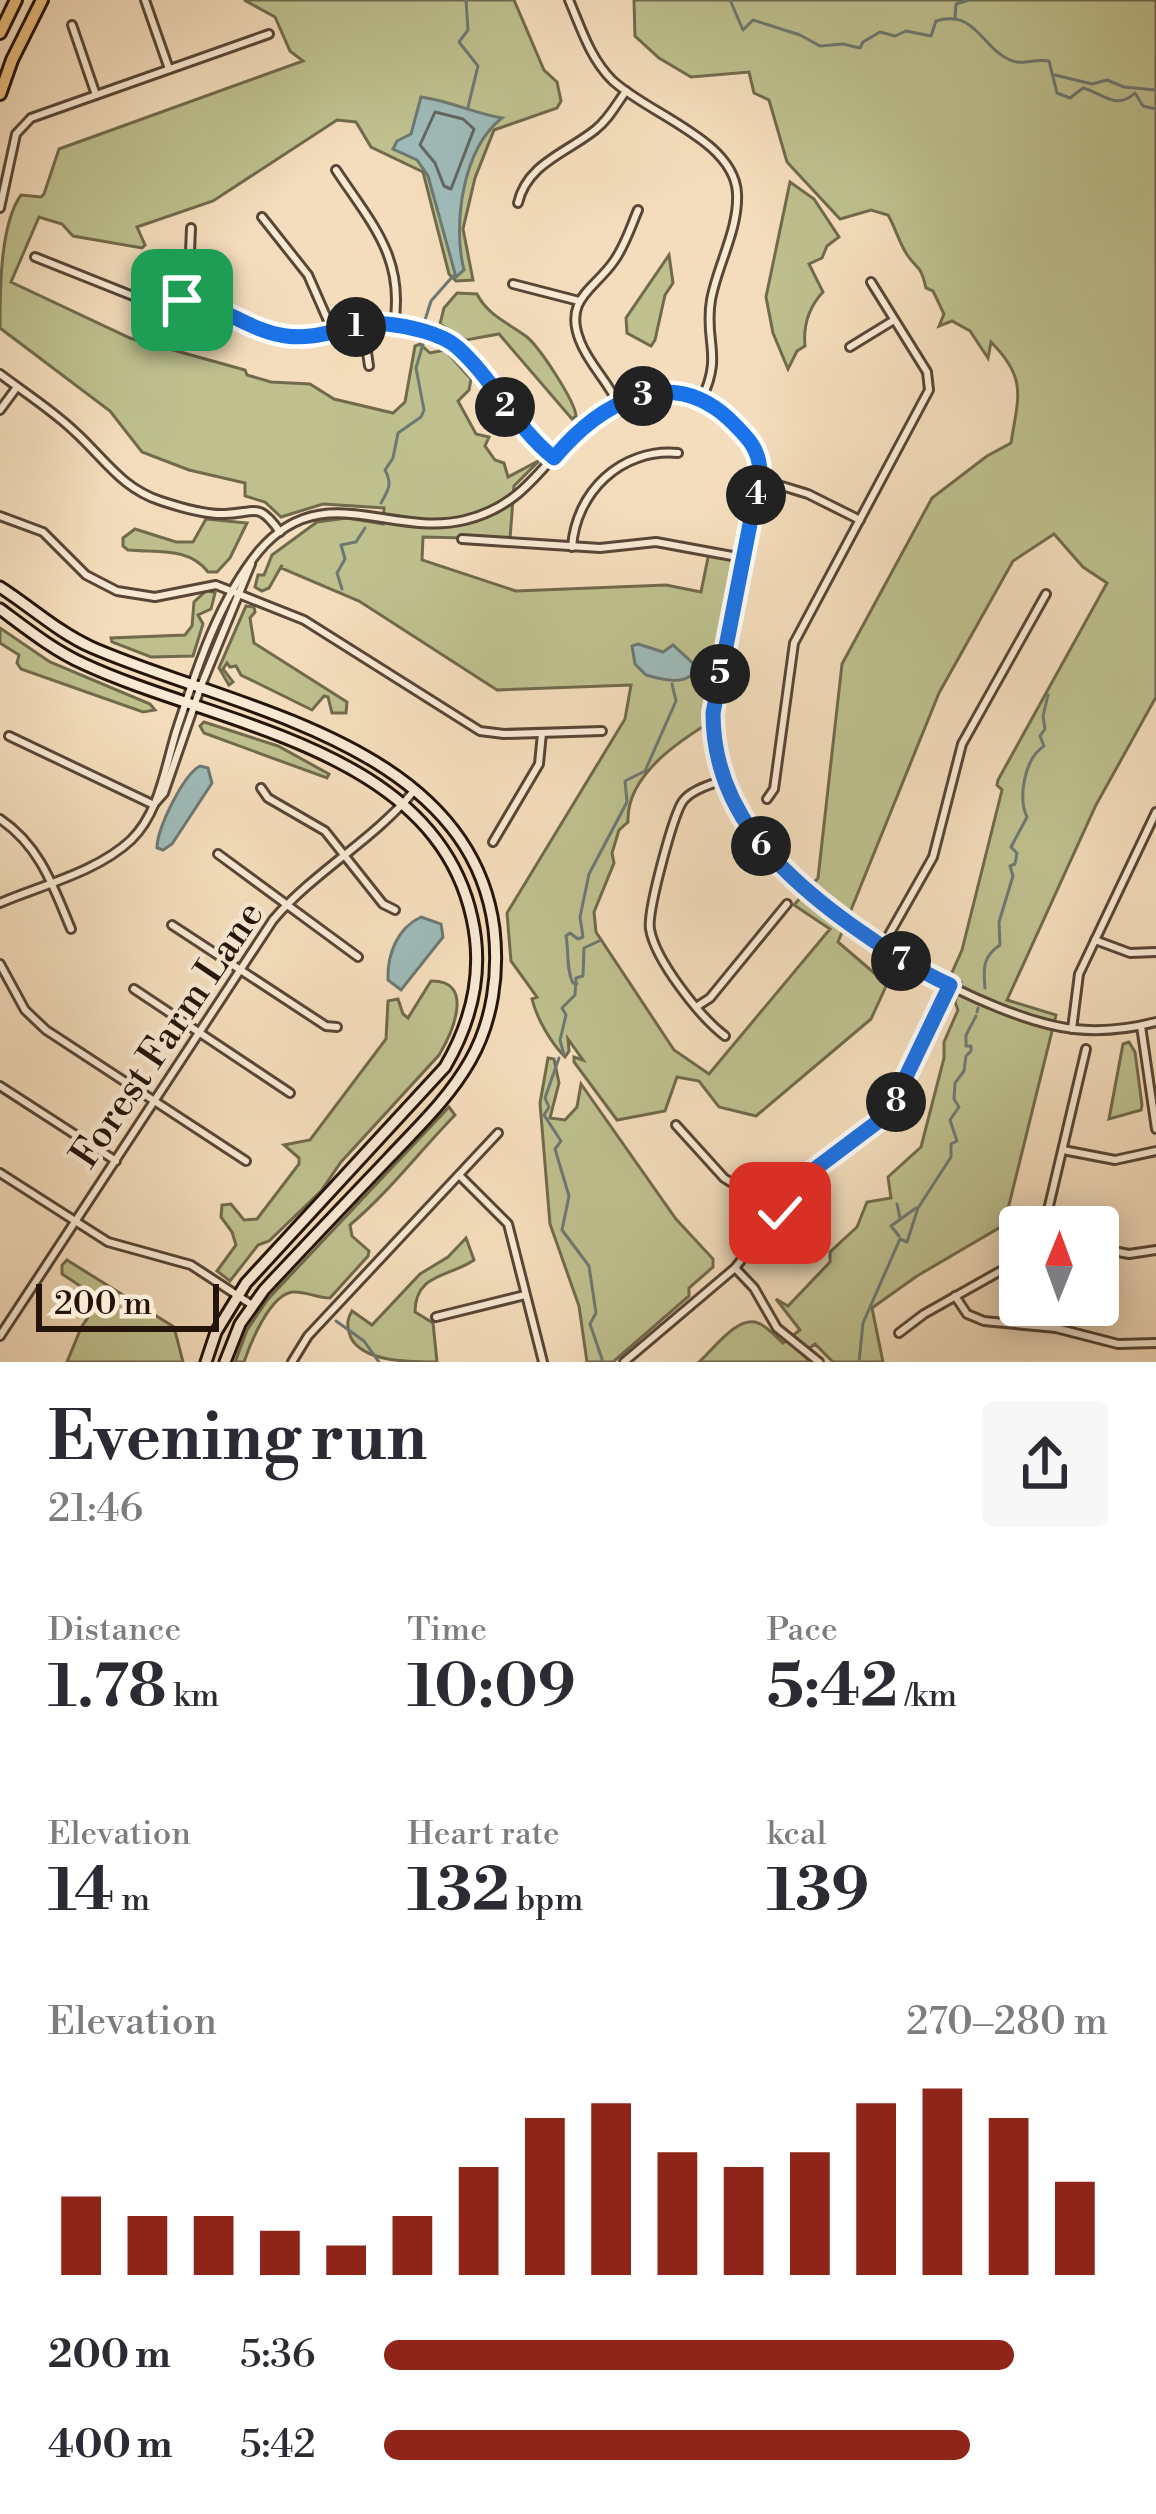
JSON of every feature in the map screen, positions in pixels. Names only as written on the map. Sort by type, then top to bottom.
[{"type":"main road","points":[[0,33],[16,0]]},
{"type":"main road","points":[[0,94],[42,0]]},
{"type":"main road","points":[[0,587],[75,639],[329,736],[413,791],[448,825],[486,895],[496,945],[489,1013],[472,1059],[443,1100],[252,1305],[225,1362]]},
{"type":"main road","points":[[0,609],[83,664],[303,743],[355,773],[401,806],[434,838],[466,893],[477,960],[468,1021],[456,1048],[430,1088],[236,1296],[206,1362]]},
{"type":"street","points":[[145,0],[169,69]]},
{"type":"street","points":[[569,0],[595,59],[626,91],[714,149],[735,180],[736,208],[710,308],[715,366],[701,398]]},
{"type":"street","points":[[72,26],[96,95]]},
{"type":"street","points":[[0,208],[16,134],[23,123],[269,34]]},
{"type":"street","points":[[518,203],[534,171],[601,124],[626,91]]},
{"type":"street","points":[[336,170],[389,252],[398,288],[394,325]]},
{"type":"street","points":[[619,406],[578,339],[576,320],[580,301],[618,256],[638,210]]},
{"type":"street","points":[[262,217],[308,275],[332,332]]},
{"type":"street","points":[[188,300],[191,228]]},
{"type":"street","points":[[35,257],[133,296],[210,304],[271,333],[298,337],[363,325],[394,325],[443,339],[457,347],[528,437],[554,458]]},
{"type":"street","points":[[766,799],[773,789],[794,643],[929,389],[927,372],[871,282]]},
{"type":"street","points":[[513,284],[580,301]]},
{"type":"street","points":[[850,347],[894,320]]},
{"type":"street","points":[[363,325],[369,366]]},
{"type":"street","points":[[0,374],[69,427],[132,488],[158,500],[221,514],[248,508],[260,511],[280,532]]},
{"type":"street","points":[[0,410],[17,387]]},
{"type":"street","points":[[0,903],[122,848],[144,825],[231,591],[280,532],[313,516],[340,512],[421,524],[466,520],[510,501],[583,427],[619,406],[667,391],[701,398],[752,442],[759,457],[759,479],[713,713],[725,779],[753,833],[785,874],[882,947],[950,985],[1072,1029],[1156,1022]]},
{"type":"street","points":[[572,547],[575,522],[584,503],[619,467],[641,454],[678,453]]},
{"type":"street","points":[[759,479],[808,494],[860,520]]},
{"type":"street","points":[[0,517],[44,532],[86,575],[117,591],[155,597],[209,584],[304,620],[471,727],[504,734],[602,730]]},
{"type":"street","points":[[462,539],[572,547],[656,542],[743,558]]},
{"type":"street","points":[[197,684],[241,595],[252,561]]},
{"type":"street","points":[[882,947],[934,857],[962,744],[1046,594]]},
{"type":"street","points":[[493,842],[539,764],[542,733]]},
{"type":"street","points":[[8,736],[154,805]]},
{"type":"street","points":[[725,779],[683,802],[650,908],[654,943],[696,1007],[725,1036]]},
{"type":"street","points":[[261,788],[268,798],[317,825],[383,904],[395,910]]},
{"type":"street","name":"Forest Farm Lane","points":[[0,1336],[287,904],[413,791]]},
{"type":"street","points":[[1072,1029],[1076,986],[1156,812]]},
{"type":"street","points":[[0,819],[30,844],[71,929]]},
{"type":"street","points":[[218,854],[358,957]]},
{"type":"street","points":[[696,1007],[710,998],[787,904]]},
{"type":"street","points":[[172,925],[326,1026],[337,1027]]},
{"type":"street","points":[[1095,940],[1130,953],[1156,952]]},
{"type":"street","points":[[0,964],[10,987],[38,1024],[246,1161]]},
{"type":"street","points":[[624,1362],[735,1268],[811,1172],[888,1114],[950,985]]},
{"type":"street","points":[[134,989],[290,1093]]},
{"type":"street","points":[[1142,1025],[1156,1129]]},
{"type":"street","points":[[1049,1206],[1086,1049]]},
{"type":"street","points":[[0,1086],[116,1161]]},
{"type":"street","points":[[676,1125],[724,1178],[780,1213]]},
{"type":"street","points":[[293,1362],[308,1336],[498,1133]]},
{"type":"street","points":[[1063,1150],[1115,1160],[1156,1151]]},
{"type":"street","points":[[0,1173],[119,1247],[191,1265],[252,1305]]},
{"type":"street","points":[[459,1175],[508,1224],[540,1361]]},
{"type":"street","points":[[1119,1251],[1156,1250]]},
{"type":"street","points":[[735,1268],[754,1288],[777,1328],[819,1362]]},
{"type":"street","points":[[899,1333],[999,1272]]},
{"type":"street","points":[[436,1318],[526,1294]]},
{"type":"street","points":[[956,1296],[968,1314],[984,1322],[1056,1328],[1118,1344],[1156,1342]]},
{"type":"street","points":[[4,1310],[13,1316]]},
{"type":"green space","points":[[244,0],[514,0],[544,70],[557,82],[561,101],[557,108],[494,130],[475,178],[463,229],[473,280],[456,281],[449,274],[423,172],[371,147],[356,122],[337,120],[213,201],[137,227],[145,245],[142,248],[73,236],[62,224],[39,217],[11,282],[130,338],[245,370],[247,375],[271,382],[310,384],[334,399],[393,413],[405,402],[415,346],[420,344],[430,353],[445,350],[471,379],[469,390],[458,401],[476,434],[489,437],[485,446],[495,460],[504,463],[508,477],[540,460],[514,486],[510,539],[423,537],[422,560],[516,591],[666,585],[701,592],[710,548],[748,555],[717,718],[672,748],[636,789],[594,912],[596,932],[674,1050],[709,1074],[830,929],[794,905],[818,878],[842,664],[932,498],[1011,443],[1018,389],[1011,367],[991,342],[988,358],[970,331],[952,321],[939,326],[944,314],[888,215],[871,210],[840,219],[787,162],[769,100],[754,93],[749,72],[691,77],[659,58],[635,36],[634,0],[1156,0],[1156,697],[1096,805],[1007,1000],[1056,1015],[1009,1206],[999,1206],[999,1228],[872,1308],[883,1362],[833,1362],[815,1344],[802,1354],[811,1362],[699,1362],[742,1324],[761,1324],[783,1343],[800,1330],[776,1299],[788,1306],[830,1262],[830,1252],[857,1227],[867,1202],[891,1198],[888,1177],[921,1147],[944,1042],[958,1010],[955,1002],[961,982],[950,977],[962,950],[1002,790],[998,780],[1107,583],[1083,567],[1054,534],[1013,561],[939,693],[838,942],[887,984],[871,1019],[756,1116],[719,1107],[699,1081],[677,1077],[665,1111],[617,1120],[574,1062],[574,1057],[583,1060],[568,1039],[565,1057],[541,1022],[532,999],[537,997],[511,961],[507,913],[625,719],[631,685],[497,690],[359,601],[282,565],[269,588],[262,591],[255,587],[258,575],[264,575],[272,555],[317,522],[347,518],[383,524],[384,508],[323,504],[281,517],[265,502],[245,496],[245,483],[189,470],[142,452],[110,411],[0,328],[3,258],[14,207],[21,195],[44,194],[59,149],[303,61],[290,51],[275,17]]},
{"type":"green space","points":[[790,182],[814,199],[839,237],[827,246],[822,258],[809,264],[823,292],[808,317],[805,346],[788,369],[773,333],[766,297]]},
{"type":"green space","points":[[669,255],[673,283],[651,346],[627,333],[626,318]]},
{"type":"green space","points":[[457,293],[477,294],[493,314],[533,343],[576,416],[572,419],[499,334],[466,340],[440,324],[444,308]]},
{"type":"green space","points":[[206,519],[247,523],[230,558],[217,572],[208,572],[182,555],[123,546],[123,538],[135,529],[176,542],[193,542]]},
{"type":"green space","points":[[207,590],[215,593],[211,609],[198,615],[203,624],[193,656],[151,657],[112,642],[111,638],[185,635],[192,626],[194,602]]},
{"type":"green space","points":[[246,606],[254,607],[250,618],[254,643],[347,702],[346,713],[332,713],[324,696],[312,710],[241,675],[227,663],[223,669],[233,682],[229,685],[219,668]]},
{"type":"green space","points":[[0,628],[50,662],[155,710],[143,712],[21,669],[19,655],[0,643]]},
{"type":"green space","points":[[204,722],[278,746],[329,774],[327,778],[204,733],[200,726]]},
{"type":"green space","points":[[431,981],[445,983],[457,998],[450,1034],[439,1055],[341,1162],[321,1191],[269,1241],[258,1245],[230,1281],[217,1271],[236,1245],[221,1217],[222,1205],[231,1204],[244,1220],[257,1219],[299,1164],[299,1158],[284,1145],[310,1140],[386,1039],[388,1001],[398,999],[408,1018]]},
{"type":"green space","points":[[1129,1042],[1135,1052],[1141,1110],[1109,1119],[1123,1044]]},
{"type":"green space","points":[[548,1058],[554,1059],[559,1083],[550,1118],[565,1120],[577,1107],[581,1084],[676,1219],[713,1259],[713,1267],[689,1288],[689,1296],[613,1362],[587,1362],[579,1306],[550,1224],[540,1103]]},
{"type":"green space","points":[[449,1107],[455,1115],[350,1225],[352,1236],[369,1251],[368,1256],[330,1298],[293,1292],[276,1301],[244,1362],[235,1362],[247,1330],[268,1299]]},
{"type":"green space","points":[[466,1238],[474,1260],[427,1283],[417,1299],[415,1312],[433,1323],[437,1362],[388,1359],[357,1346],[348,1327],[352,1311],[372,1325],[420,1274],[448,1257]]},
{"type":"green space","points":[[67,1260],[174,1327],[183,1362],[67,1362],[100,1299],[62,1274]]},
{"type":"water","points":[[421,97],[502,118],[477,149],[469,169],[460,212],[464,270],[456,277],[428,176],[417,160],[393,149],[411,134]]},
{"type":"water","points":[[673,645],[697,667],[682,680],[646,675],[635,664],[632,646],[663,652]]},
{"type":"water","points":[[200,766],[208,768],[212,783],[172,844],[157,848],[172,803]]},
{"type":"water","points":[[421,917],[441,924],[443,937],[401,990],[388,980],[389,961],[400,935]]},
{"type":"waterway","points":[[466,0],[468,30],[459,42],[478,66],[468,107]]},
{"type":"waterway","points":[[730,0],[743,30],[753,20],[820,46],[860,48],[880,32],[931,36],[936,21],[960,20],[1010,60],[1049,61],[1057,93],[1070,98],[1083,88],[1115,101],[1135,93],[1143,106],[1156,109]]},
{"type":"waterway","points":[[955,18],[956,4],[969,0]]},
{"type":"waterway","points":[[1055,75],[1156,90]]},
{"type":"waterway","points":[[425,320],[431,301],[453,276]]},
{"type":"waterway","points":[[381,503],[389,484],[385,470],[398,433],[424,410],[416,368],[423,344]]},
{"type":"waterway","points":[[342,589],[337,573],[345,559],[341,545],[356,542],[365,528]]},
{"type":"waterway","points":[[577,984],[569,972],[566,936],[583,937],[580,917],[589,874],[627,802],[625,781],[645,771],[676,701],[672,684]]},
{"type":"waterway","points":[[985,988],[985,963],[1000,945],[999,922],[1013,876],[1010,866],[1017,853],[1011,847],[1027,817],[1025,779],[1044,746],[1040,736],[1048,695]]},
{"type":"waterway","points":[[564,1055],[560,1040],[566,1015],[562,1008],[575,995],[576,978],[583,976],[584,948],[599,941]]},
{"type":"waterway","points":[[977,1012],[978,1008]]},
{"type":"waterway","points":[[859,1362],[863,1323],[900,1239],[907,1242],[918,1208],[951,1157],[951,1144],[957,1141],[950,1120],[959,1107],[954,1099],[955,1083],[971,1051],[966,1035],[976,1016]]},
{"type":"waterway","points":[[559,1058],[544,1115],[561,1141],[555,1149],[569,1196],[562,1230],[589,1266],[596,1313],[590,1324],[603,1362]]},
{"type":"waterway","points":[[897,1204],[900,1218]]},
{"type":"waterway","points":[[899,1236],[891,1226],[916,1208]]},
{"type":"waterway","points":[[336,1321],[364,1341],[379,1362]]},
{"type":"route","points":[[182,300],[210,304],[255,328],[286,336],[386,324],[443,339],[462,353],[528,437],[554,458],[593,418],[648,394],[667,391],[701,398],[752,442],[760,473],[713,713],[723,774],[753,833],[785,874],[896,958],[950,985],[896,1104],[872,1130],[811,1172],[780,1213]]}]
